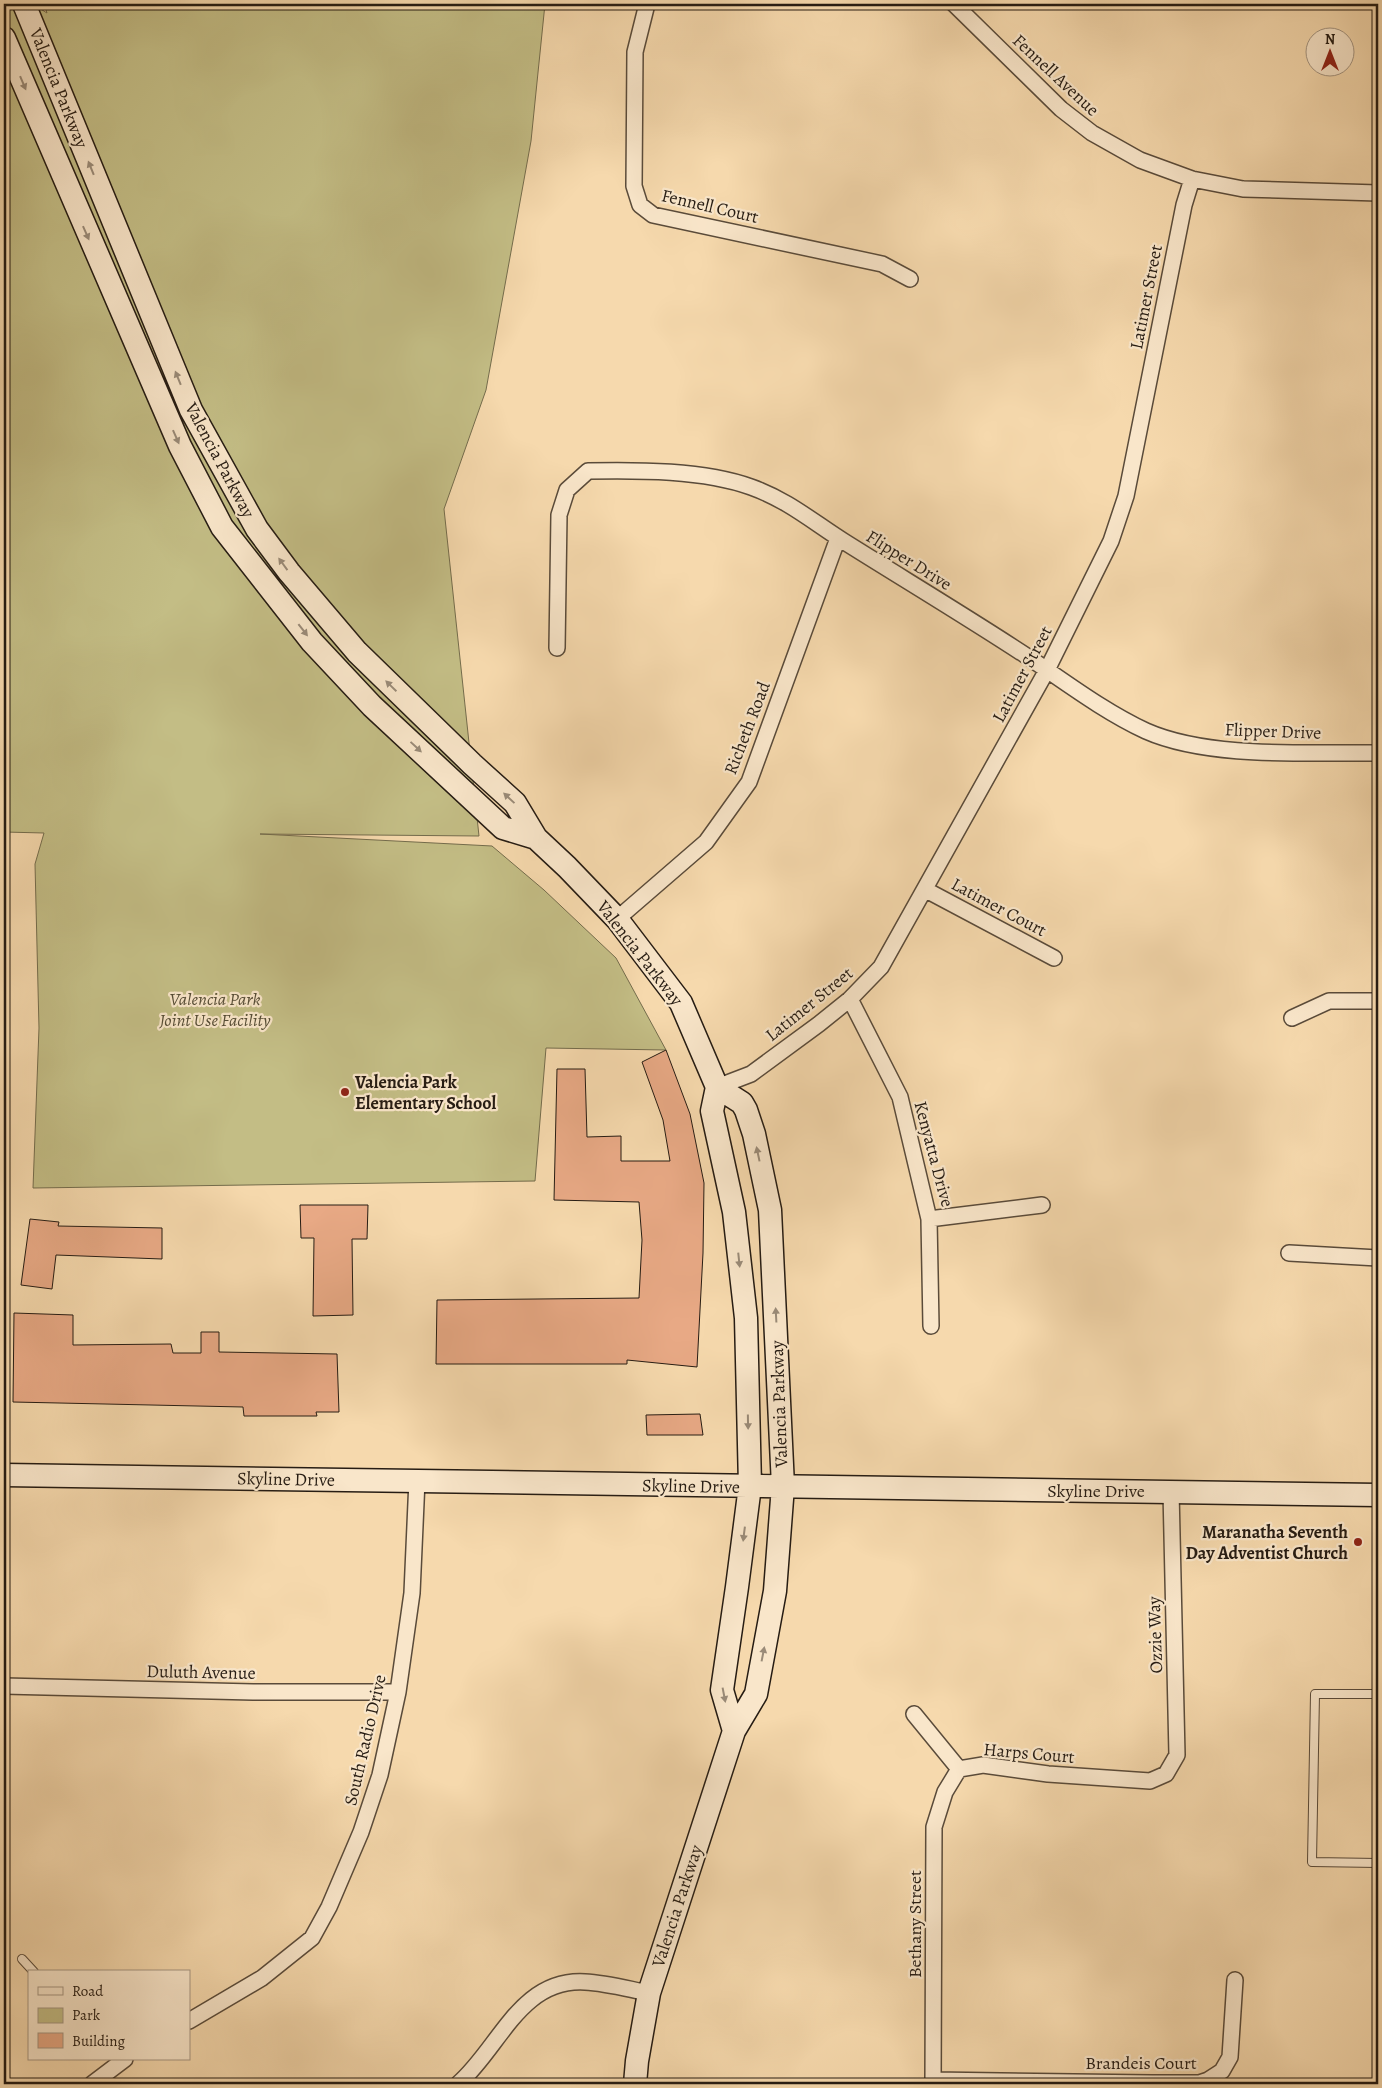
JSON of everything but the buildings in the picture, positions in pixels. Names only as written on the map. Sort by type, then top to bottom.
[{"type":"main road","name":"Valencia Parkway","points":[[24,4],[191,410],[257,529],[289,572],[357,652],[472,764],[515,803],[536,838],[567,866],[617,919],[681,1003],[717,1087],[742,1103],[754,1134],[770,1210],[783,1486],[775,1591],[756,1694],[734,1731],[649,1993],[637,2061],[635,2084]]},
{"type":"main road","name":"Valencia Parkway","points":[[4,38],[180,446],[222,527],[312,642],[372,706],[503,828],[536,838]]},
{"type":"main road","name":"Valencia Parkway","points":[[717,1087],[712,1111],[734,1212],[746,1318],[750,1486],[722,1690],[734,1731]]},
{"type":"main road","name":"Skyline Drive","points":[[4,1475],[1378,1495]]},
{"type":"street","name":"Fennell Court","points":[[647,4],[635,52],[634,186],[640,204],[653,215],[882,264],[910,279]]},
{"type":"street","name":"Fennell Avenue","points":[[954,4],[1061,108],[1092,133],[1140,160],[1192,179],[1243,189],[1378,193]]},
{"type":"street","name":"Latimer Street","points":[[717,1087],[751,1074],[850,999],[881,967],[926,890],[1047,670],[1111,541],[1126,496],[1184,204],[1192,179]]},
{"type":"street","name":"Flipper Drive","points":[[557,648],[559,515],[567,490],[588,471],[629,470],[709,476],[750,486],[788,502],[838,538],[1116,714],[1147,731],[1186,744],[1238,751],[1378,753]]},
{"type":"street","name":"Richeth Road","points":[[617,919],[706,842],[749,782],[838,538]]},
{"type":"street","name":"Latimer Court","points":[[926,890],[1054,958]]},
{"type":"street","name":"Kenyatta Drive","points":[[850,999],[900,1097],[929,1219],[1042,1205]]},
{"type":"street","points":[[1292,1018],[1329,1000],[1378,1001]]},
{"type":"street","points":[[929,1219],[931,1326]]},
{"type":"street","points":[[1289,1253],[1378,1258]]},
{"type":"street","name":"South Radio Drive","points":[[190,2021],[262,1978],[312,1938],[329,1907],[361,1832],[380,1775],[398,1692],[412,1593],[417,1480]]},
{"type":"street","name":"Ozzie Way","points":[[1166,1774],[1177,1755],[1172,1491]]},
{"type":"street","name":"Duluth Avenue","points":[[4,1686],[276,1692],[398,1692]]},
{"type":"street","name":"Harps Court","points":[[914,1714],[959,1769],[982,1766],[1048,1774],[1150,1781],[1166,1774]]},
{"type":"street","name":"Bethany Street","points":[[933,2082],[934,1827],[945,1792],[959,1769]]},
{"type":"street","name":"Brandeis Court","points":[[933,2082],[1152,2083],[1199,2082],[1208,2080],[1222,2071],[1230,2057],[1235,1980]]},
{"type":"street","points":[[458,2084],[469,2075],[516,2012],[538,1993],[561,1984],[584,1982],[649,1993]]},
{"type":"street","points":[[92,2084],[118,2061]]},
{"type":"lane","points":[[1378,1694],[1315,1694],[1312,1862],[1378,1863]]},
{"type":"lane","points":[[22,1959],[32,1970]]},
{"type":"green space","name":"Valencia Park Joint Use Facility","points":[[4,4],[33,4],[47,13],[44,4],[545,4],[531,141],[486,390],[444,509],[479,836],[260,834],[492,846],[544,890],[616,958],[666,1050],[546,1048],[535,1181],[33,1188],[39,1028],[35,864],[44,833],[4,832]]},
{"type":"place","name":"Valencia Park Elementary School","points":[[345,1092]]},
{"type":"place","name":"Maranatha Seventh Day Adventist Church","points":[[1358,1542]]}]
